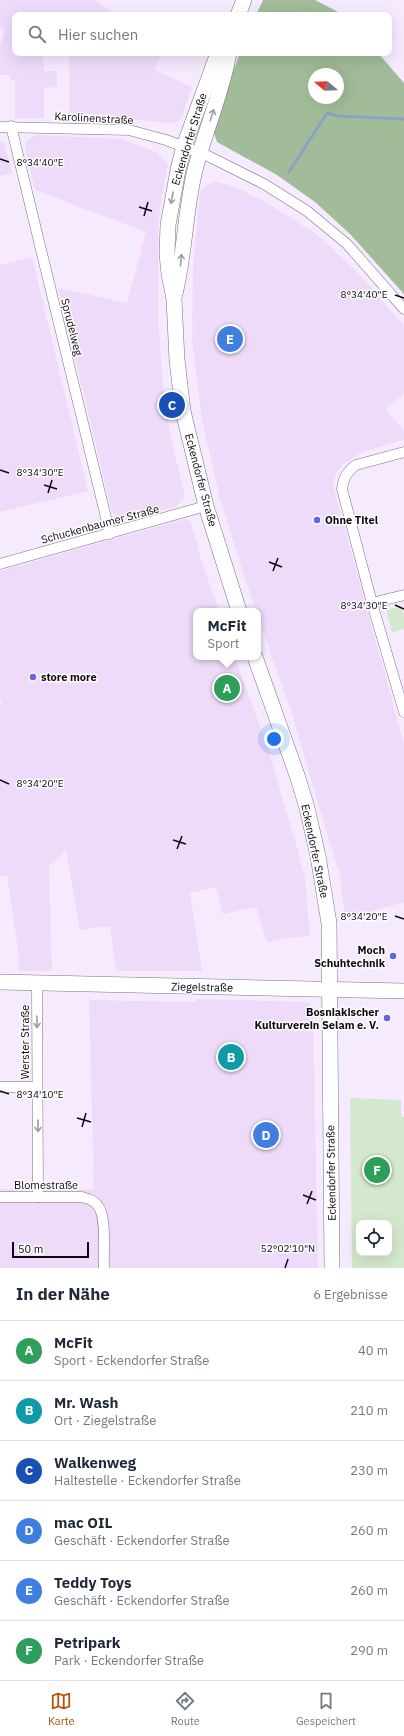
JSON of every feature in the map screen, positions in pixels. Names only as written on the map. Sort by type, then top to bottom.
[{"type":"street","points":[[239,12],[244,0]]},
{"type":"street","name":"Eckendorfer Straße","points":[[217,56],[184,146],[175,181],[168,226],[169,274],[174,299],[177,360],[182,402],[206,506],[238,608]]},
{"type":"street","name":"Eckendorfer Straße","points":[[174,299],[180,276],[187,208],[200,152],[221,85],[228,56]]},
{"type":"street","name":"Sprudelweg","points":[[11,126],[110,534]]},
{"type":"street","name":"Karolinenstraße","points":[[0,127],[119,129],[138,132],[200,152],[258,180],[307,211],[347,244],[404,309]]},
{"type":"street","points":[[404,452],[356,465],[348,472],[343,483],[343,495],[372,604],[404,712]]},
{"type":"street","name":"Schuckenbaumer Straße","points":[[0,564],[206,506]]},
{"type":"street","points":[[372,604],[404,595]]},
{"type":"street","name":"Eckendorfer Straße","points":[[256,660],[298,778],[318,856],[329,924],[332,1268]]},
{"type":"street","name":"Ziegelstraße","points":[[0,982],[330,990],[404,990]]},
{"type":"street","name":"Werster Straße","points":[[36,983],[38,1197]]},
{"type":"street","points":[[0,1086],[37,1087]]},
{"type":"street","name":"Blomestraße","points":[[0,1197],[82,1197],[92,1200],[99,1206],[102,1215],[104,1268]]},
{"type":"shaded area","points":[[0,0],[97,0],[96,2],[113,12],[12,12],[12,56],[43,56],[44,71],[57,71],[57,87],[44,88],[44,118],[15,118],[15,80],[10,80],[10,75],[0,75],[0,47],[5,30],[0,28]]},
{"type":"shaded area","points":[[69,56],[161,56],[155,70],[192,87],[181,118],[171,124],[100,114],[76,114],[70,117]]},
{"type":"shaded area","points":[[36,135],[122,139],[156,152],[168,164],[160,207],[158,228],[158,318],[163,383],[170,434],[185,497],[176,507],[122,520],[112,512],[58,288],[127,303],[146,232],[35,190],[25,150],[26,143],[30,138]]},
{"type":"shaded area","points":[[0,141],[4,142],[12,173],[0,176]]},
{"type":"shaded area","points":[[215,181],[237,188],[267,203],[313,232],[360,275],[404,326],[404,393],[386,409],[404,431],[404,440],[362,452],[343,464],[336,474],[333,485],[404,744],[404,902],[345,919],[340,877],[291,711],[261,626],[261,608],[255,608],[220,499],[202,420],[192,341],[193,267],[200,193],[203,187]]},
{"type":"shaded area","points":[[32,257],[88,491],[0,512],[0,265]]},
{"type":"shaded area","points":[[185,519],[191,522],[202,563],[218,608],[193,608],[193,660],[236,660],[268,749],[297,847],[305,878],[310,936],[286,938],[267,943],[256,907],[223,914],[216,887],[190,893],[202,971],[116,971],[110,926],[80,930],[66,851],[49,866],[52,971],[19,971],[19,956],[7,876],[0,877],[0,704],[2,703],[0,697],[0,571]]},
{"type":"shaded area","points":[[196,999],[308,1002],[313,1010],[318,1268],[0,1268],[0,1189],[94,1190],[89,1000],[195,1002]]},
{"type":"green space","points":[[263,0],[315,0],[338,12],[257,12]]},
{"type":"green space","points":[[239,56],[381,56],[404,83],[404,294],[350,234],[315,202],[277,175],[217,142],[214,133],[225,93]]},
{"type":"green space","points":[[402,606],[404,629],[392,632],[386,610]]},
{"type":"green space","points":[[350,1098],[401,1100],[401,1117],[404,1117],[404,1268],[352,1268]]},
{"type":"waterway","points":[[289,172],[327,113],[338,116],[404,119]]},
{"type":"place","name":"Teddy Toys","points":[[230,339]]},
{"type":"place","name":"Walkenweg","points":[[172,405]]},
{"type":"place","name":"Ohne Titel","points":[[317,520]]},
{"type":"place","name":"store more","points":[[33,677]]},
{"type":"place","name":"McFit","points":[[227,688]]},
{"type":"place","name":"Moch Schuhtechnik","points":[[393,956]]},
{"type":"place","name":"Bosniakischer Kulturverein Selam e. V.","points":[[387,1018]]},
{"type":"place","name":"Mr. Wash","points":[[231,1057]]},
{"type":"place","name":"mac OIL","points":[[266,1135]]},
{"type":"place","name":"Petripark","points":[[377,1170]]}]
